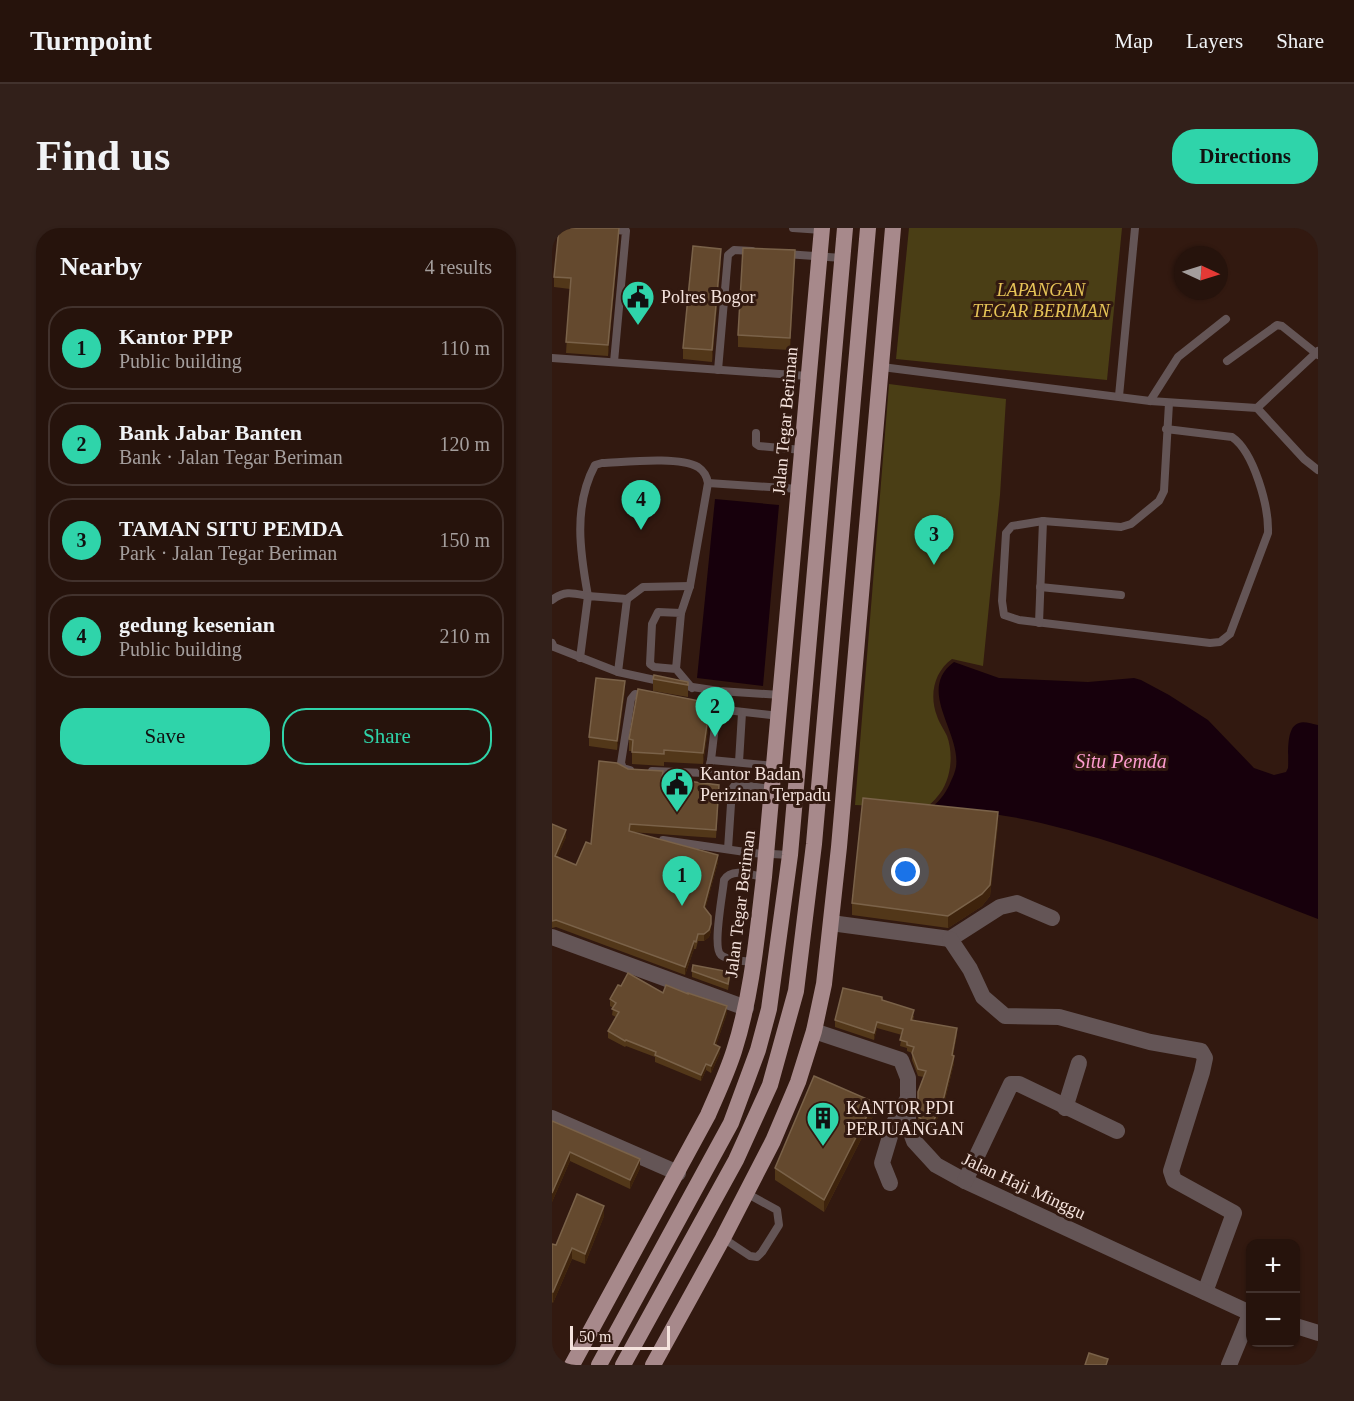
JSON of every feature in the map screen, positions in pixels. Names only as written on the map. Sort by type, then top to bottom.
[{"type":"main road","points":[[598,1365],[718,1149],[744,1091],[769,1009],[790,855],[845,228]]},
{"type":"main road","points":[[623,1365],[736,1160],[770,1085],[796,991],[814,844],[868,228]]},
{"type":"main road","points":[[653,1365],[773,1141],[798,1082],[814,1031],[824,984],[839,848],[893,228]]},
{"type":"main road","name":"Jalan Tegar Beriman","points":[[572,1365],[678,1173],[723,1083],[746,1008],[764,877],[822,229]]},
{"type":"main road","points":[[799,489],[822,491]]},
{"type":"main road","points":[[810,621],[833,623]]},
{"type":"main road","points":[[814,844],[839,848]]},
{"type":"street","points":[[831,923],[950,939],[1000,907],[1017,903],[1052,918]]},
{"type":"street","points":[[552,937],[746,1008]]},
{"type":"street","points":[[950,939],[970,969],[983,997],[1005,1016],[1059,1017],[1150,1042],[1201,1051],[1205,1058],[1202,1072],[1171,1171],[1174,1180],[1234,1213],[1206,1292]]},
{"type":"street","name":"Jalan Haji Minggu","points":[[814,1031],[901,1060],[908,1078],[908,1125],[914,1141],[936,1165],[965,1181],[1246,1312]]},
{"type":"street","points":[[1065,1108],[1079,1063]]},
{"type":"street","points":[[965,1181],[1011,1084],[1018,1084],[1117,1131]]},
{"type":"street","points":[[890,1184],[882,1163],[894,1123],[907,1099]]},
{"type":"street","points":[[552,1118],[678,1173]]},
{"type":"street","points":[[1229,1365],[1246,1326]]},
{"type":"street","points":[[1300,1327],[1318,1333]]},
{"type":"lane","points":[[600,228],[620,230],[626,233],[614,362]]},
{"type":"lane","points":[[793,228],[822,229]]},
{"type":"lane","points":[[1119,396],[1135,228]]},
{"type":"lane","points":[[718,369],[729,253],[734,250],[765,252]]},
{"type":"lane","points":[[776,253],[842,258]]},
{"type":"lane","points":[[1150,401],[1178,357],[1226,319]]},
{"type":"lane","points":[[1227,361],[1277,325],[1282,326],[1317,353],[1257,408]]},
{"type":"lane","points":[[552,357],[808,376]]},
{"type":"lane","points":[[882,367],[1150,401],[1257,408],[1304,459],[1318,470]]},
{"type":"lane","points":[[1166,429],[1232,437],[1239,442],[1246,450],[1265,500],[1269,516],[1268,533],[1230,634],[1220,642],[1210,644],[1039,623],[1004,615],[1002,601],[1006,533],[1012,526],[1043,521],[1120,526],[1131,524],[1159,501],[1164,491],[1166,429],[1169,403]]},
{"type":"lane","points":[[756,433],[756,444],[759,446],[802,450]]},
{"type":"lane","points":[[580,658],[588,596],[580,554],[580,511],[591,472],[595,465],[602,463],[680,461],[700,468],[708,483],[690,586],[681,613],[676,669]]},
{"type":"lane","points":[[708,483],[799,489]]},
{"type":"lane","points":[[1039,623],[1043,521]]},
{"type":"lane","points":[[552,600],[560,593],[627,599],[643,587],[690,586]]},
{"type":"lane","points":[[1040,587],[1121,595]]},
{"type":"lane","points":[[618,672],[627,599]]},
{"type":"lane","points":[[681,613],[658,612],[652,624],[650,664],[654,667],[676,669],[692,688]]},
{"type":"lane","points":[[552,643],[554,647],[618,672],[692,688],[780,695]]},
{"type":"lane","points":[[660,698],[635,694],[631,699],[621,763],[623,768],[701,774],[708,771],[717,709]]},
{"type":"lane","points":[[680,702],[742,713],[778,716]]},
{"type":"lane","points":[[739,762],[742,713]]},
{"type":"lane","points":[[711,760],[774,766]]},
{"type":"lane","points":[[728,849],[732,789],[735,785],[741,785],[772,789]]},
{"type":"lane","points":[[663,840],[766,854],[790,855]]},
{"type":"lane","points":[[754,962],[720,955],[717,949],[719,922],[724,880],[728,874],[733,872],[764,877]]},
{"type":"lane","points":[[723,1238],[750,1256],[757,1257],[779,1225],[777,1210],[746,1193]]},
{"type":"green space","name":"LAPANGAN TEGAR BERIMAN","points":[[909,228],[1122,228],[1107,380],[896,359]]},
{"type":"green space","points":[[889,384],[1006,399],[1000,495],[983,666],[952,659],[937,677],[933,700],[938,719],[949,743],[950,768],[942,791],[929,805],[919,810],[899,806],[855,805]]},
{"type":"water","points":[[715,499],[779,505],[763,686],[697,678]]},
{"type":"water","name":"Situ Pemda","points":[[954,662],[999,678],[1088,682],[1134,678],[1141,680],[1208,720],[1254,768],[1274,775],[1286,772],[1288,768],[1290,736],[1295,726],[1303,722],[1318,725],[1318,919],[1112,842],[1014,817],[932,807],[946,792],[956,767],[956,754],[939,698],[939,685],[943,673]]},
{"type":"building","points":[[559,228],[619,228],[608,345],[566,342],[571,278],[554,277]]},
{"type":"building","points":[[693,246],[721,249],[712,350],[683,348]]},
{"type":"building","points":[[743,248],[795,250],[790,338],[738,335]]},
{"type":"building","points":[[654,675],[688,682],[688,685],[653,679]]},
{"type":"building","points":[[596,678],[625,681],[617,741],[589,737]]},
{"type":"building","points":[[638,689],[705,702],[703,717],[708,717],[703,753],[664,750],[664,754],[632,752],[633,740],[629,739]]},
{"type":"building","points":[[599,761],[617,763],[628,769],[663,771],[662,778],[719,785],[716,830],[630,824],[629,831],[718,855],[704,907],[711,916],[711,924],[709,930],[704,934],[698,934],[685,967],[556,920],[552,921],[552,824],[566,830],[555,856],[576,865],[586,842],[591,844]]},
{"type":"building","points":[[863,798],[998,812],[990,885],[982,894],[948,916],[852,903]]},
{"type":"building","points":[[693,965],[730,972],[728,984],[692,971]]},
{"type":"building","points":[[628,973],[663,993],[666,985],[727,1006],[714,1044],[720,1047],[711,1066],[706,1064],[701,1075],[608,1031],[619,1012],[612,1009],[616,1003],[610,999]]},
{"type":"building","points":[[843,988],[882,997],[882,1000],[914,1010],[911,1020],[957,1028],[952,1055],[954,1056],[944,1097],[930,1129],[922,1126],[922,1120],[918,1116],[918,1092],[926,1071],[918,1069],[912,1053],[914,1047],[900,1040],[903,1029],[877,1022],[874,1033],[835,1020]]},
{"type":"building","name":"KANTOR PDI PERJUANGAN","points":[[814,1076],[874,1102],[824,1200],[775,1168]]},
{"type":"building","points":[[552,1121],[640,1159],[630,1180],[570,1152],[552,1193]]},
{"type":"building","points":[[577,1194],[604,1206],[585,1254],[572,1248],[552,1292],[552,1244],[556,1245]]},
{"type":"building","points":[[1089,1353],[1108,1359],[1106,1365],[1085,1365]]},
{"type":"place","name":"Polres Bogor","points":[[638,326]]},
{"type":"place","name":"gedung kesenian","points":[[641,530]]},
{"type":"place","name":"TAMAN SITU PEMDA","points":[[934,565]]},
{"type":"place","name":"Bank Jabar Banten","points":[[715,737]]},
{"type":"place","name":"Kantor Badan Perizinan Terpadu","points":[[677,813]]},
{"type":"place","name":"Kantor PPP","points":[[682,906]]},
{"type":"place","name":"KANTOR PDI PERJUANGAN","points":[[823,1147]]}]
